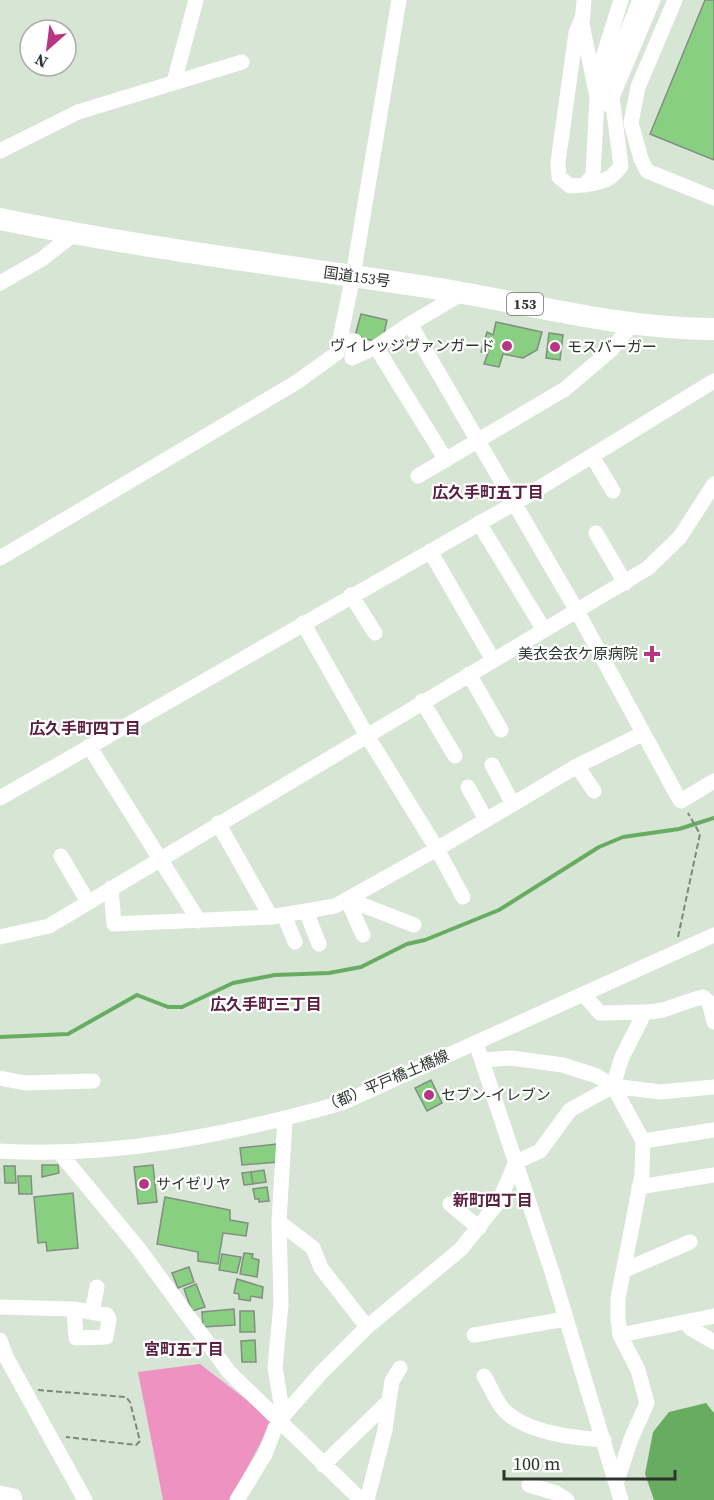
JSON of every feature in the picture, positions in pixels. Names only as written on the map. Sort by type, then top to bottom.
[{"type":"highway","name":"国道153号","points":[[0,219],[74,234],[464,293],[633,323],[714,329]]},
{"type":"street","points":[[174,82],[196,0]]},
{"type":"street","points":[[0,558],[332,359],[340,346],[399,0]]},
{"type":"street","points":[[582,18],[621,166],[610,179],[570,186],[560,177],[558,162],[576,33],[582,18],[584,0]]},
{"type":"street","points":[[603,91],[621,0]]},
{"type":"street","points":[[603,91],[640,0]]},
{"type":"street","points":[[585,185],[593,176],[597,97],[603,91],[654,0]]},
{"type":"street","points":[[675,0],[638,87],[631,123],[641,159],[647,171],[714,198]]},
{"type":"street","points":[[0,151],[78,112],[242,62]]},
{"type":"street","points":[[0,283],[42,259],[74,234]]},
{"type":"street","points":[[341,339],[355,341],[352,358],[376,347],[410,324],[464,293]]},
{"type":"street","points":[[418,476],[480,441],[582,376],[611,350],[633,323]]},
{"type":"street","points":[[410,324],[577,611],[642,734],[680,799],[714,781]]},
{"type":"street","points":[[376,347],[446,460]]},
{"type":"street","points":[[0,798],[515,503],[714,381]]},
{"type":"street","points":[[592,456],[613,491]]},
{"type":"street","points":[[0,938],[49,926],[366,734],[624,583],[664,554],[712,497]]},
{"type":"street","points":[[479,523],[544,630]]},
{"type":"street","points":[[596,533],[624,583]]},
{"type":"street","points":[[430,551],[494,660]]},
{"type":"street","points":[[351,596],[375,633]]},
{"type":"street","points":[[303,623],[463,897]]},
{"type":"street","points":[[470,674],[501,730]]},
{"type":"street","points":[[422,701],[455,756]]},
{"type":"street","points":[[111,888],[114,924],[277,916],[335,906],[577,766],[642,734]]},
{"type":"street","points":[[90,746],[199,921]]},
{"type":"street","points":[[492,765],[513,804]]},
{"type":"street","points":[[577,766],[594,791]]},
{"type":"street","points":[[468,788],[486,820]]},
{"type":"street","points":[[218,823],[294,942]]},
{"type":"street","points":[[61,856],[88,902]]},
{"type":"street","points":[[347,899],[414,925]]},
{"type":"street","points":[[347,899],[363,935]]},
{"type":"street","points":[[306,911],[319,944]]},
{"type":"street","name":"（都）平戸橋土橋線","points":[[0,1151],[58,1152],[152,1145],[285,1119],[342,1103],[714,935]]},
{"type":"street","points":[[584,995],[600,1013],[658,1013],[668,1007],[703,998],[709,1002],[714,1022]]},
{"type":"street","points":[[237,1500],[265,1455],[281,1419],[322,1372],[367,1327],[453,1257],[499,1201],[516,1162],[540,1150],[570,1110],[613,1086],[622,1057],[645,1012]]},
{"type":"street","points":[[476,1043],[516,1162],[621,1500]]},
{"type":"street","points":[[483,1060],[511,1058],[563,1065],[597,1076],[613,1086],[660,1092],[714,1087]]},
{"type":"street","points":[[0,1078],[25,1083],[93,1081]]},
{"type":"street","points":[[613,1086],[643,1142],[639,1187],[618,1298],[620,1335],[638,1370],[648,1403],[631,1439],[616,1484]]},
{"type":"street","points":[[281,1419],[275,1367],[281,1304],[279,1222],[285,1119]]},
{"type":"street","points":[[643,1142],[714,1130]]},
{"type":"street","points":[[58,1152],[139,1249],[218,1360],[281,1419],[346,1494],[361,1500]]},
{"type":"street","points":[[639,1187],[714,1175]]},
{"type":"street","points":[[450,1204],[479,1228]]},
{"type":"street","points":[[279,1222],[313,1248],[321,1268],[367,1327]]},
{"type":"street","points":[[625,1270],[690,1242]]},
{"type":"street","points":[[92,1312],[97,1287]]},
{"type":"street","points":[[0,1307],[74,1310],[106,1315],[109,1319],[104,1339],[76,1338],[74,1310]]},
{"type":"street","points":[[620,1335],[714,1316]]},
{"type":"street","points":[[474,1335],[565,1319]]},
{"type":"street","points":[[689,1322],[690,1328],[714,1342]]},
{"type":"street","points":[[0,1340],[23,1389],[85,1500]]},
{"type":"street","points":[[367,1500],[385,1430],[392,1381],[400,1368]]},
{"type":"street","points":[[484,1376],[506,1412],[519,1421],[568,1438],[604,1440]]},
{"type":"street","points":[[323,1465],[389,1401]]},
{"type":"street","points":[[528,1485],[556,1493],[567,1500]]},
{"type":"street","points":[[0,1493],[15,1496],[15,1500]]},
{"type":"path","points":[[676,951],[700,834],[692,819]]},
{"type":"path","points":[[23,1389],[126,1397],[130,1402],[140,1440],[136,1445],[48,1435]]},
{"type":"shaded area","points":[[200,1364],[273,1420],[230,1500],[163,1500],[138,1372]]},
{"type":"shaded area","points":[[706,1403],[714,1413],[714,1500],[654,1500],[645,1474],[653,1432],[669,1412]]},
{"type":"building","points":[[705,0],[714,0],[714,160],[650,134]]},
{"type":"building","points":[[361,314],[387,320],[382,343],[355,336]]},
{"type":"building","points":[[496,322],[542,332],[537,350],[523,358],[503,354],[499,367],[484,364],[488,353],[481,352],[487,332],[493,335]]},
{"type":"building","name":"モスバーガー","points":[[549,333],[563,335],[560,360],[546,358]]},
{"type":"building","name":"セブン-イレブン","points":[[431,1080],[442,1103],[427,1111],[415,1088]]},
{"type":"building","points":[[277,1144],[279,1162],[242,1165],[240,1148]]},
{"type":"building","points":[[42,1165],[58,1165],[59,1173],[42,1177]]},
{"type":"building","points":[[153,1165],[157,1202],[138,1204],[134,1167]]},
{"type":"building","points":[[4,1166],[15,1166],[16,1183],[5,1183]]},
{"type":"building","points":[[264,1170],[266,1182],[253,1184],[251,1172]]},
{"type":"building","points":[[251,1172],[253,1184],[244,1185],[242,1173]]},
{"type":"building","points":[[18,1176],[31,1176],[32,1194],[19,1194]]},
{"type":"building","points":[[267,1187],[269,1201],[259,1202],[259,1199],[255,1199],[253,1189]]},
{"type":"building","points":[[73,1193],[78,1248],[47,1251],[46,1242],[38,1243],[34,1197]]},
{"type":"building","points":[[165,1197],[230,1210],[230,1220],[248,1223],[246,1236],[223,1233],[218,1264],[198,1261],[198,1252],[157,1244]]},
{"type":"building","points":[[244,1253],[253,1254],[252,1258],[259,1260],[257,1277],[240,1274]]},
{"type":"building","points":[[222,1254],[241,1257],[237,1273],[219,1270]]},
{"type":"building","points":[[189,1267],[194,1282],[178,1288],[172,1273]]},
{"type":"building","points":[[237,1279],[263,1287],[262,1298],[251,1296],[250,1301],[239,1299],[239,1294],[234,1293]]},
{"type":"building","points":[[196,1284],[205,1307],[192,1311],[184,1289]]},
{"type":"building","points":[[234,1309],[235,1325],[203,1327],[202,1312]]},
{"type":"building","points":[[240,1311],[254,1311],[255,1332],[240,1332]]},
{"type":"building","points":[[255,1340],[256,1362],[242,1362],[241,1341]]},
{"type":"waterway","points":[[0,1037],[68,1034],[137,995],[168,1007],[182,1007],[233,983],[275,975],[329,973],[361,967],[407,944],[425,940],[499,910],[599,847],[623,837],[679,829],[714,818]]},
{"type":"place","name":"ヴィレッジヴァンガード","points":[[507,346]]},
{"type":"place","name":"モスバーガー","points":[[555,347]]},
{"type":"place","name":"美衣会衣ケ原病院","points":[[652,654]]},
{"type":"place","name":"セブン-イレブン","points":[[429,1095]]},
{"type":"place","name":"サイゼリヤ","points":[[144,1184]]},
{"type":"district","name":"広久手町五丁目","points":[[488,492]]},
{"type":"district","name":"広久手町四丁目","points":[[85,728]]},
{"type":"district","name":"広久手町三丁目","points":[[266,1004]]},
{"type":"district","name":"新町四丁目","points":[[493,1200]]},
{"type":"district","name":"宮町五丁目","points":[[184,1349]]}]
